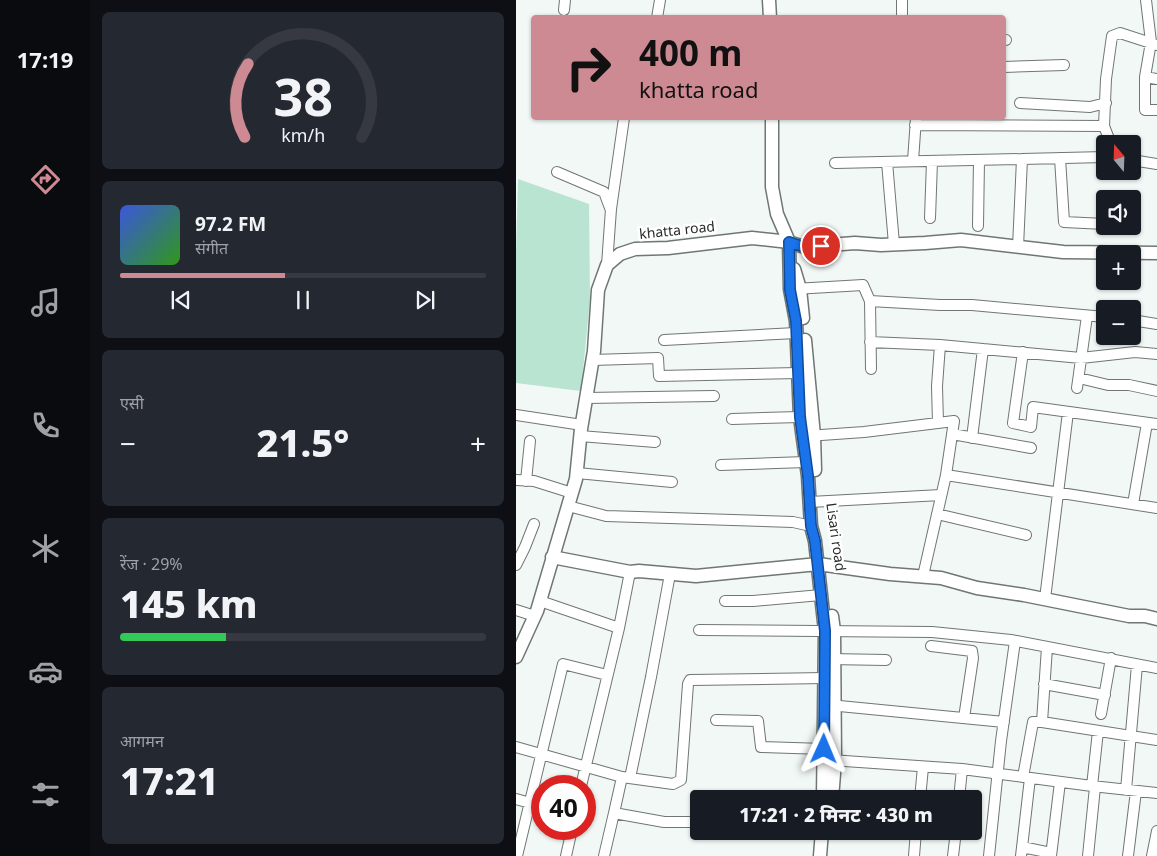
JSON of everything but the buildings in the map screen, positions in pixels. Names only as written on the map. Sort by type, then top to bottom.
[{"type":"street","points":[[658,15],[660,0]]},
{"type":"street","points":[[769,0],[770,15]]},
{"type":"street","points":[[902,0],[902,15]]},
{"type":"street","points":[[1146,0],[1154,44],[1145,77],[1145,110],[1157,110]]},
{"type":"street","points":[[1108,135],[1104,126],[1106,79],[1112,36],[1120,34],[1154,44]]},
{"type":"street","points":[[1006,67],[1064,65]]},
{"type":"street","points":[[1145,77],[1157,79]]},
{"type":"street","points":[[1020,103],[1090,107],[1106,103]]},
{"type":"street","points":[[516,657],[540,602],[577,473],[581,430],[592,360],[598,290],[607,265],[611,209],[624,120]]},
{"type":"street","name":"Lisari road","points":[[772,120],[772,188],[777,214],[789,247],[795,289],[813,502],[811,526],[821,565],[821,595],[830,631]]},
{"type":"street","points":[[913,162],[916,121],[1104,126]]},
{"type":"street","points":[[835,163],[1096,157]]},
{"type":"street","points":[[1060,158],[1064,222],[1096,224]]},
{"type":"street","points":[[978,226],[979,160]]},
{"type":"street","points":[[1018,247],[1022,160]]},
{"type":"street","points":[[930,218],[932,161]]},
{"type":"street","points":[[1141,161],[1157,164]]},
{"type":"street","points":[[887,162],[894,244]]},
{"type":"street","points":[[557,172],[604,192],[611,209]]},
{"type":"street","name":"khatta road","points":[[607,265],[620,254],[635,249],[668,248],[752,238],[789,247],[961,240],[1063,252],[1157,253]]},
{"type":"street","points":[[795,289],[863,285],[870,302],[871,369]]},
{"type":"street","name":"Lisari road","points":[[795,289],[800,417],[808,436],[806,462],[830,631],[830,705],[824,790]]},
{"type":"street","points":[[870,302],[972,305],[1096,317]]},
{"type":"street","points":[[1087,316],[1078,383],[1129,385],[1157,390]]},
{"type":"street","points":[[1141,321],[1157,324]]},
{"type":"street","points":[[664,340],[796,333]]},
{"type":"street","points":[[870,342],[940,345],[1081,358],[1135,352],[1157,354]]},
{"type":"street","points":[[938,423],[937,386],[940,345]]},
{"type":"street","points":[[972,438],[983,349]]},
{"type":"street","points":[[1023,352],[1013,423],[1031,426],[1033,407],[1152,424],[1133,504]]},
{"type":"street","points":[[592,360],[658,358],[659,376],[798,372]]},
{"type":"street","points":[[586,398],[714,396]]},
{"type":"street","points":[[1045,599],[1068,412]]},
{"type":"street","points":[[516,415],[581,430],[655,442]]},
{"type":"street","points":[[732,419],[800,417]]},
{"type":"street","points":[[808,436],[864,432],[954,421],[946,475],[923,576]]},
{"type":"street","points":[[952,434],[1031,448]]},
{"type":"street","points":[[530,440],[521,480],[534,481],[572,493]]},
{"type":"street","points":[[721,465],[806,462]]},
{"type":"street","points":[[577,473],[672,482]]},
{"type":"street","points":[[946,475],[1157,508]]},
{"type":"street","points":[[813,502],[941,495]]},
{"type":"street","points":[[568,506],[606,516],[793,522],[811,526]]},
{"type":"street","points":[[937,514],[1026,535]]},
{"type":"street","points":[[516,565],[534,524]]},
{"type":"street","points":[[552,557],[630,572],[696,576],[821,565],[941,578],[977,588],[1004,591],[1129,616],[1145,616],[1157,619]]},
{"type":"street","points":[[583,775],[619,628],[630,572]]},
{"type":"street","points":[[604,856],[651,677],[670,574]]},
{"type":"street","points":[[725,601],[753,601],[821,595]]},
{"type":"street","points":[[540,602],[619,628]]},
{"type":"street","points":[[516,610],[534,616]]},
{"type":"street","points":[[699,630],[932,632],[1015,641],[1157,668]]},
{"type":"street","points":[[989,856],[1015,641]]},
{"type":"street","points":[[931,646],[972,651],[973,658],[964,718]]},
{"type":"street","points":[[1042,722],[1047,648]]},
{"type":"street","points":[[1101,714],[1111,658]]},
{"type":"street","points":[[830,659],[886,660]]},
{"type":"street","name":"Lisari road","points":[[830,659],[825,678],[830,705]]},
{"type":"street","points":[[517,856],[563,664],[607,675]]},
{"type":"street","points":[[1128,856],[1131,790],[1130,736],[1137,665]]},
{"type":"street","points":[[516,747],[626,778],[673,784],[681,780],[688,684],[690,680],[825,678]]},
{"type":"street","points":[[1044,684],[1104,695]]},
{"type":"street","points":[[830,705],[1004,722]]},
{"type":"street","points":[[716,720],[758,721],[761,748],[923,767],[962,769],[1094,787],[1157,793]]},
{"type":"street","points":[[1060,782],[1051,855],[1022,851],[1033,722],[1157,740]]},
{"type":"street","points":[[1088,856],[1098,731]]},
{"type":"street","name":"Lisari road","points":[[827,756],[831,790]]},
{"type":"street","points":[[921,790],[923,767]]},
{"type":"street","points":[[960,790],[962,769]]},
{"type":"street","points":[[516,799],[530,803]]},
{"type":"street","points":[[614,813],[664,822],[690,822]]},
{"type":"street","points":[[1152,856],[1157,831]]},
{"type":"street","points":[[566,856],[570,840]]},
{"type":"street","points":[[820,856],[821,840]]},
{"type":"street","points":[[828,856],[829,840]]},
{"type":"street","points":[[914,856],[915,840]]},
{"type":"street","points":[[953,856],[955,840]]},
{"type":"green space","points":[[518,179],[589,204],[590,299],[581,391],[516,383]]},
{"type":"route","points":[[821,246],[804,247],[789,242],[790,290],[796,321],[800,417],[808,476],[811,526],[815,541],[825,631],[824,749]]}]
